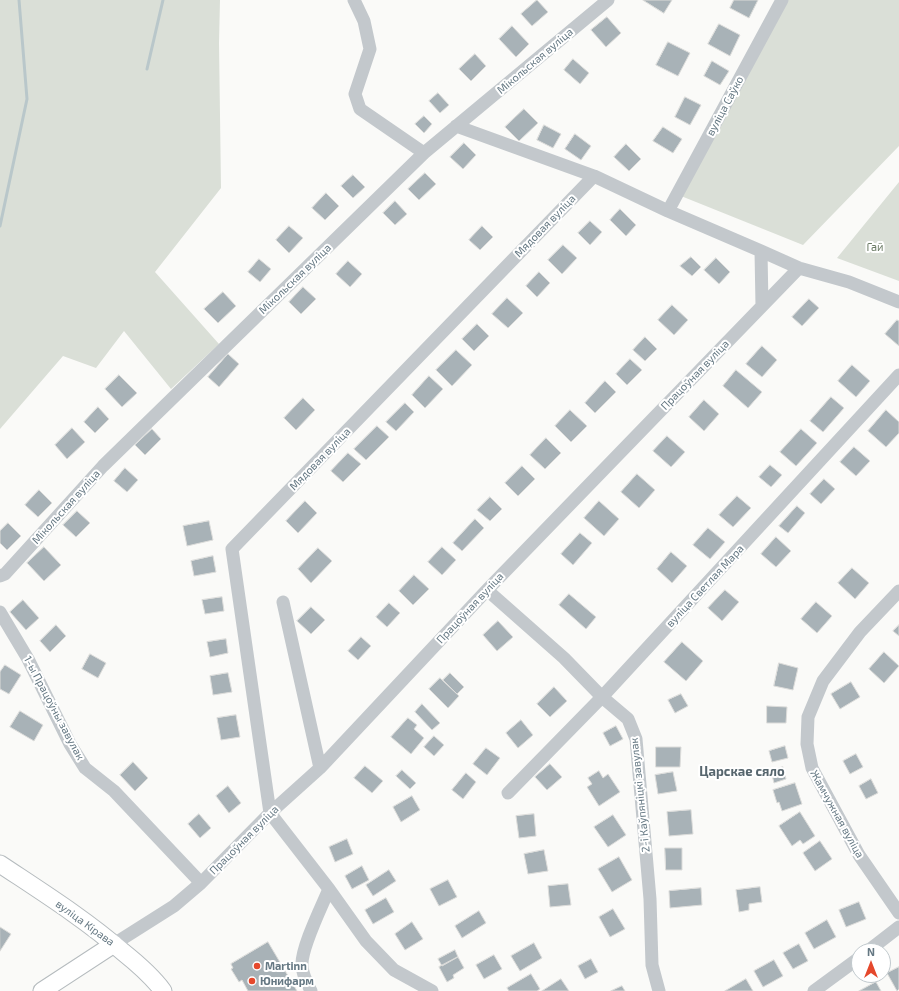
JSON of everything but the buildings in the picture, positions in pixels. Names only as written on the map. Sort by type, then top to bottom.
[{"type":"main road","name":"вуліца Кірава","points":[[0,864],[114,944],[146,971],[162,991]]},
{"type":"main road","points":[[42,991],[114,944]]},
{"type":"street","points":[[354,0],[364,21],[370,49],[355,94],[360,109],[424,153]]},
{"type":"street","name":"вуліца Саўко","points":[[668,211],[782,0]]},
{"type":"street","name":"Мікольская вуліца","points":[[0,576],[5,574],[103,466],[424,153],[603,2]]},
{"type":"street","points":[[456,126],[594,176],[668,211],[799,268],[849,282],[899,302]]},
{"type":"street","name":"Мядовая вуліца","points":[[270,813],[232,549],[594,176]]},
{"type":"street","points":[[761,251],[762,306]]},
{"type":"street","name":"Працоўная вуліца","points":[[114,944],[174,906],[201,883],[270,813],[320,768],[487,590],[799,268]]},
{"type":"street","name":"вуліца Светлая Мара","points":[[508,794],[602,697],[899,376]]},
{"type":"street","name":"2-і Каўпяніцкі завулак","points":[[487,590],[564,658],[602,697],[628,719],[636,739],[650,899],[652,964],[659,991]]},
{"type":"street","name":"Жамчужная вуліца","points":[[899,591],[860,632],[823,681],[808,717],[806,744],[812,768],[855,849],[899,913]]},
{"type":"street","points":[[283,602],[320,768]]},
{"type":"street","name":"1-ы Працоўны завулак","points":[[0,612],[28,659],[70,744],[85,768],[114,791],[201,883]]},
{"type":"street","points":[[270,813],[329,889],[366,941],[394,970],[432,991]]},
{"type":"street","points":[[311,991],[305,980],[302,964],[304,950],[329,889]]},
{"type":"street","points":[[878,943],[899,927]]},
{"type":"street","points":[[814,991],[851,964]]},
{"type":"green space","points":[[0,0],[220,0],[219,43],[221,188],[155,272],[219,344],[171,389],[124,331],[96,368],[63,356],[0,429]]},
{"type":"green space","points":[[787,0],[899,0],[899,146],[803,245],[681,196]]},
{"type":"green space","name":"Гай","points":[[899,182],[899,281],[837,258]]},
{"type":"waterway","points":[[0,226],[27,99],[19,0]]},
{"type":"waterway","points":[[147,69],[163,0]]},
{"type":"place","name":"Martinn","points":[[257,966]]},
{"type":"place","name":"Юнифарм","points":[[252,981]]},
{"type":"district","name":"Царскае сяло","points":[[742,772]]}]
